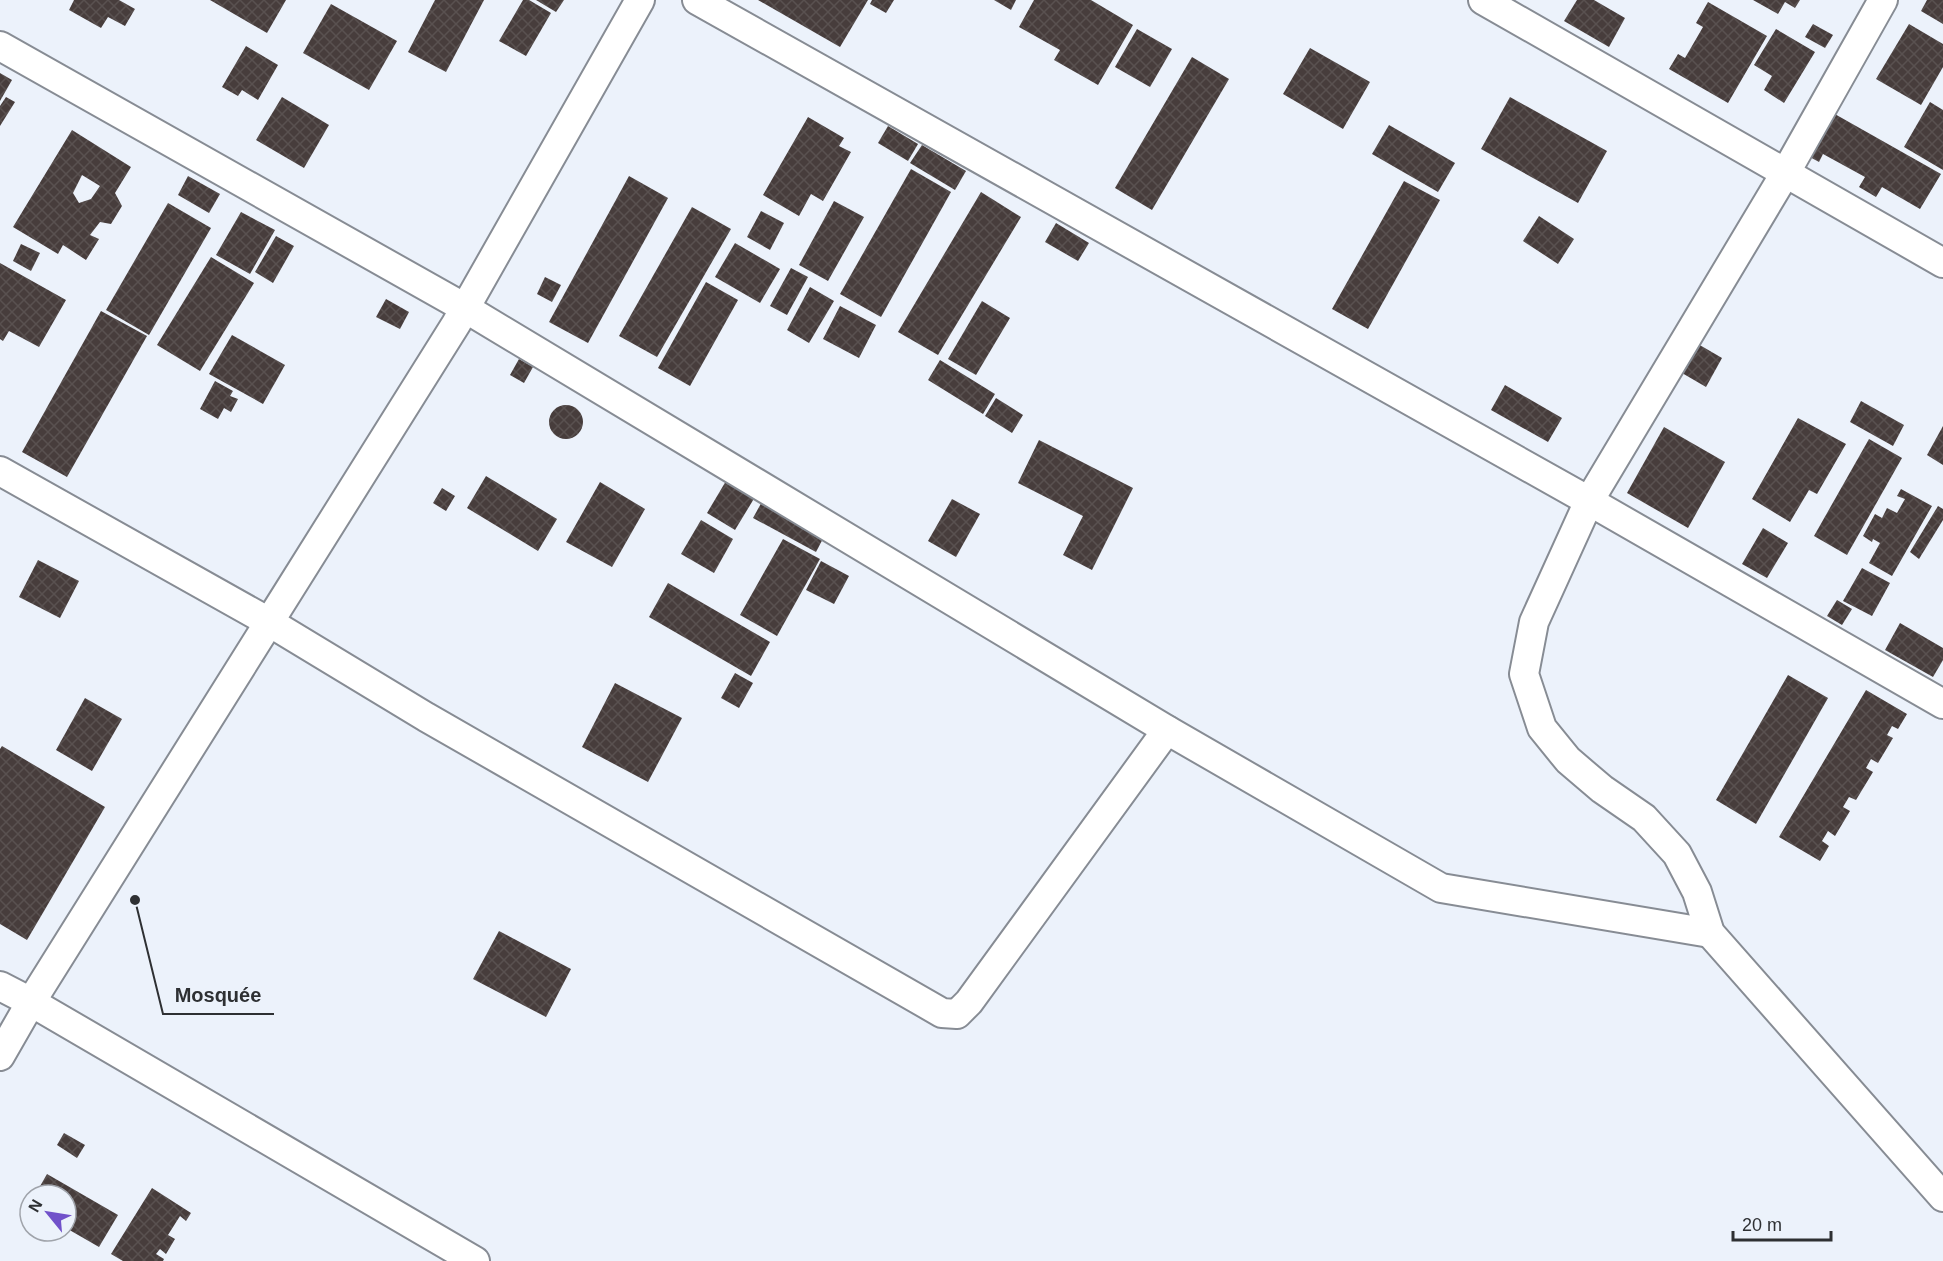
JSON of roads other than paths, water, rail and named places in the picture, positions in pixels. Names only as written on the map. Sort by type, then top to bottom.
[{"type":"street","points":[[0,1056],[31,1002],[465,308],[640,0]]},
{"type":"street","points":[[697,0],[1589,501],[1943,704]]},
{"type":"street","points":[[1483,0],[1943,263]]},
{"type":"street","points":[[1883,0],[1786,172],[1589,501],[1534,622],[1524,674],[1542,728],[1568,760],[1602,789],[1644,818],[1677,854],[1698,892],[1710,933],[1943,1197]]},
{"type":"street","points":[[0,46],[465,308],[1167,730],[1442,888],[1710,933]]},
{"type":"street","points":[[0,471],[269,622],[426,717],[942,1013],[957,1014],[969,1002],[1167,730]]},
{"type":"street","points":[[0,986],[475,1261]]},
{"type":"street","points":[[1912,1160],[1943,1167]]},
{"type":"place","name":"Mosquée","points":[[135,900]]}]
